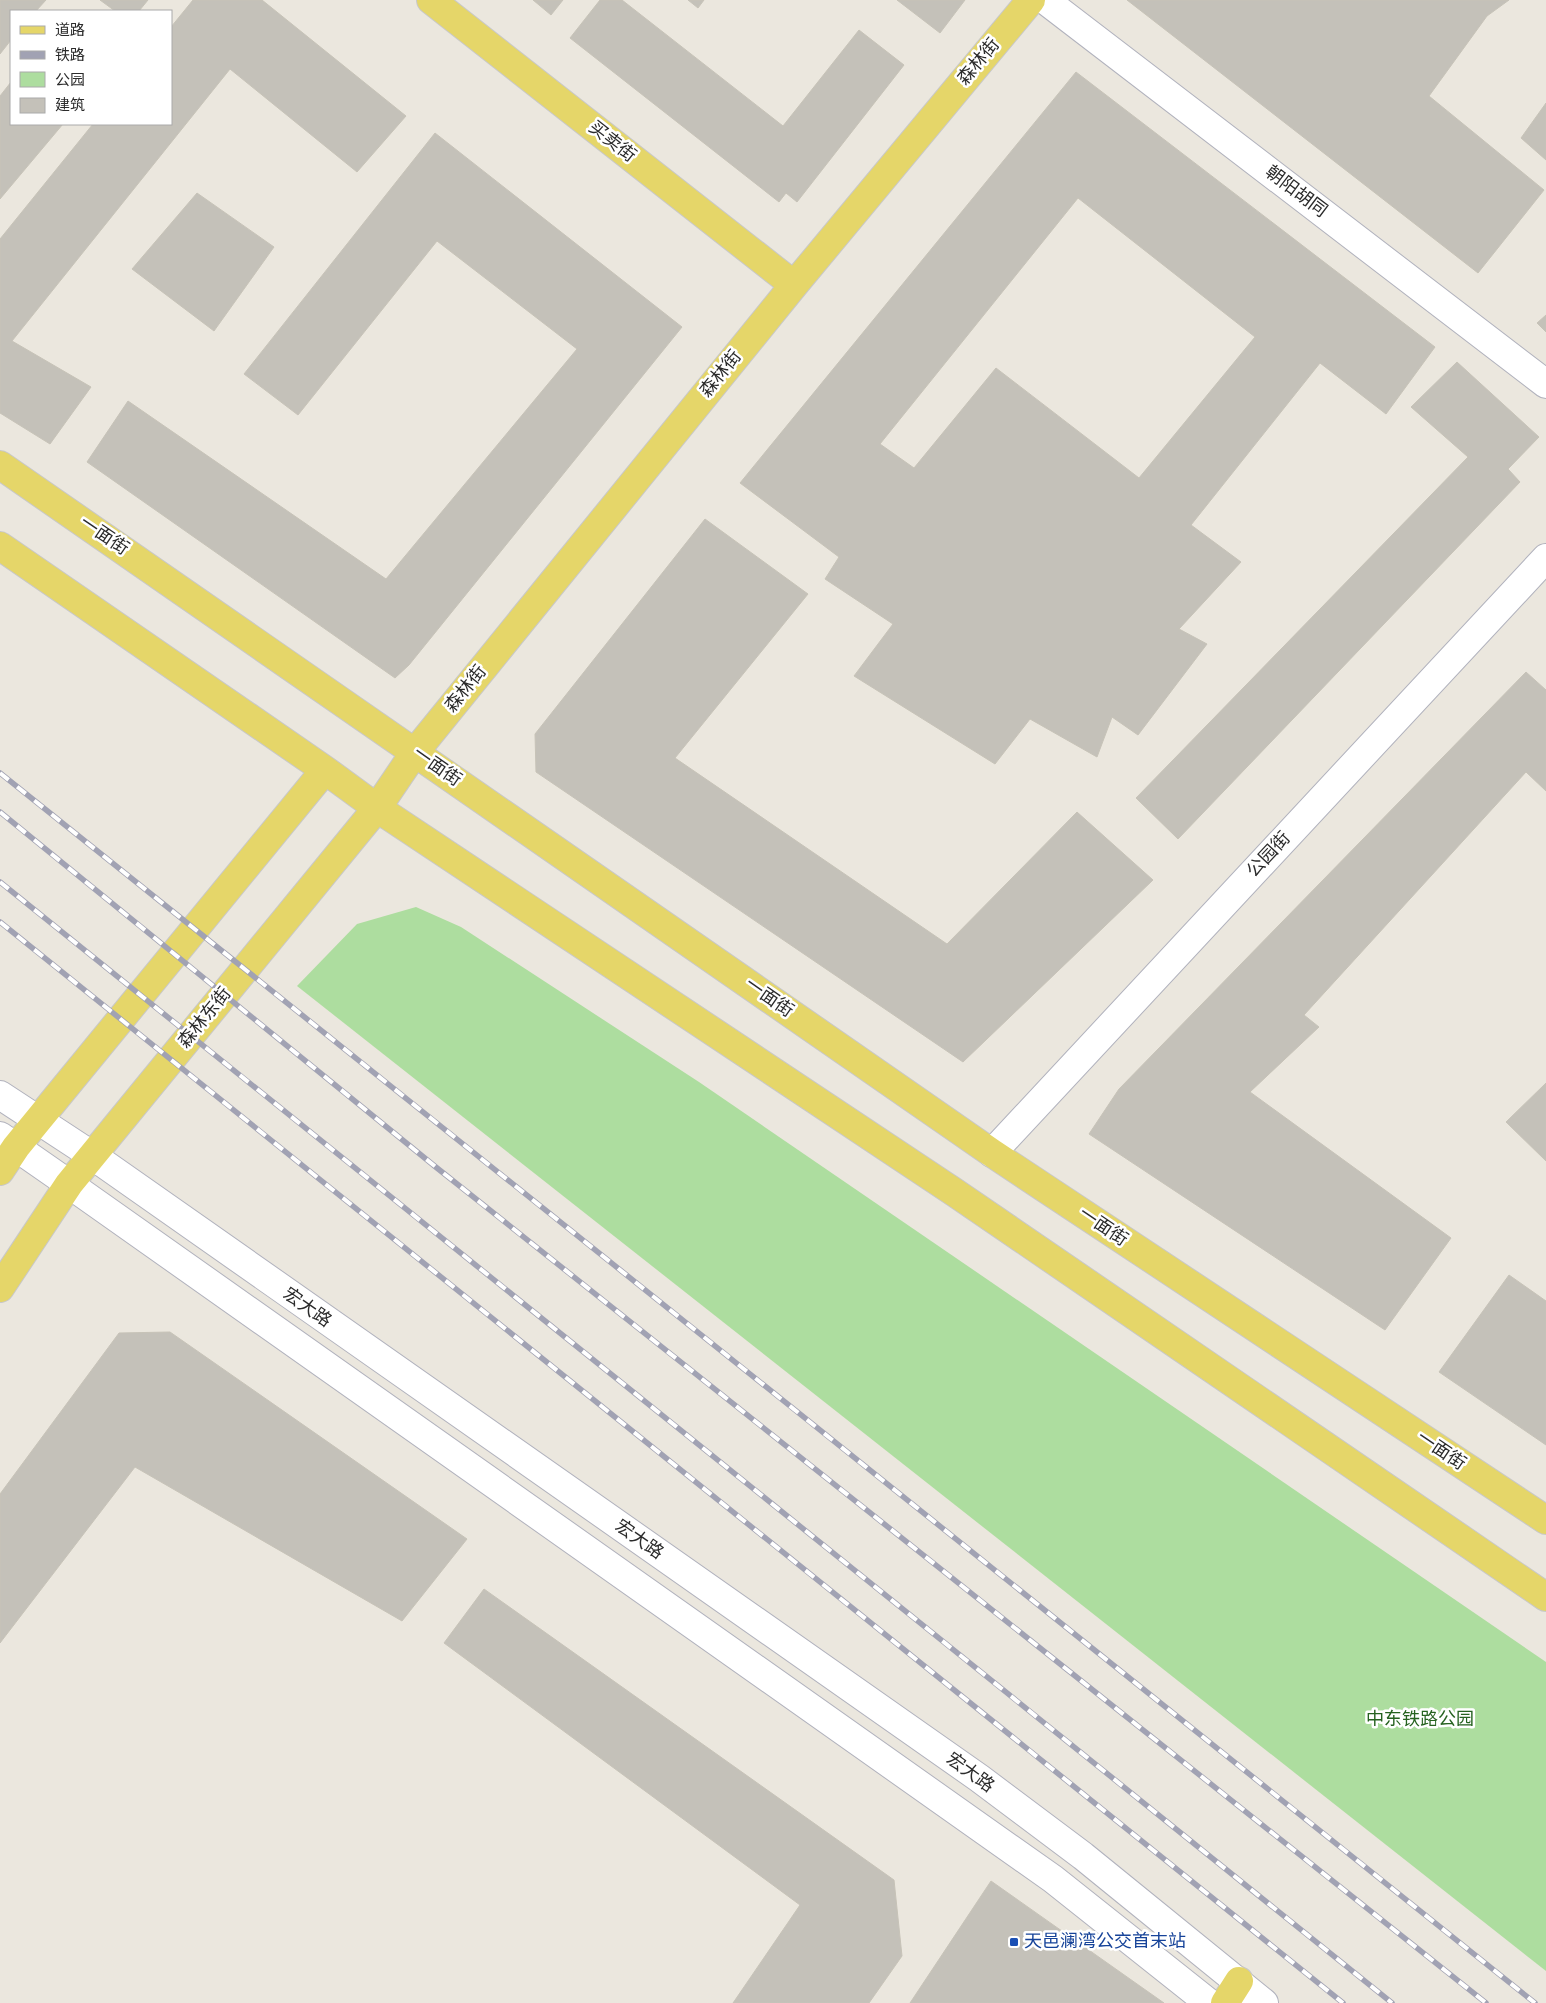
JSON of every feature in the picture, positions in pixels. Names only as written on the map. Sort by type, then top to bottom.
[{"type":"main road","name":"买卖街","points":[[430,0],[794,285]]},
{"type":"main road","name":"森林街","points":[[416,752],[794,285],[1031,0]]},
{"type":"main road","name":"一面街","points":[[0,465],[992,1153],[1546,1520]]},
{"type":"main road","points":[[0,546],[325,770],[377,808],[954,1192],[1546,1597]]},
{"type":"main road","name":"森林东街","points":[[0,1288],[69,1184],[377,808],[416,752]]},
{"type":"main road","points":[[0,1171],[8,1142],[38,1120],[325,770]]},
{"type":"street","name":"朝阳胡同","points":[[1045,0],[1546,384]]},
{"type":"street","name":"公园街","points":[[992,1153],[1546,558]]},
{"type":"street","name":"宏大路","points":[[0,1095],[93,1156],[979,1778],[1083,1856],[1232,1992],[1264,2003]]},
{"type":"street","name":"宏大路","points":[[8,1142],[1053,1879],[1209,2003]]},
{"type":"green space","name":"中东铁路公园","points":[[416,907],[461,927],[699,1082],[1546,1662],[1546,1971],[297,986],[357,924]]},
{"type":"building","points":[[0,0],[46,0],[37,10],[10,10],[10,41],[0,54]]},
{"type":"building","points":[[100,0],[148,0],[140,10],[114,10]]},
{"type":"building","points":[[193,0],[262,0],[406,116],[357,172],[230,69],[12,341],[91,387],[50,444],[0,413],[0,239],[92,125],[172,125],[172,26]]},
{"type":"building","points":[[533,0],[563,0],[551,15]]},
{"type":"building","points":[[600,0],[622,0],[783,126],[859,30],[904,65],[797,202],[786,193],[779,202],[570,38]]},
{"type":"building","points":[[688,0],[704,0],[698,8]]},
{"type":"building","points":[[897,0],[965,0],[940,33]]},
{"type":"building","points":[[1127,0],[1509,0],[1487,16],[1429,96],[1544,190],[1478,273]]},
{"type":"building","points":[[1076,72],[1435,347],[1386,414],[1320,363],[1191,525],[1241,562],[1179,629],[1207,644],[1138,735],[1112,717],[1097,757],[1030,719],[995,764],[854,676],[893,624],[825,579],[839,557],[740,483]],"holes":[[[1078,198],[1255,337],[1139,478],[996,368],[914,468],[880,444]]]},
{"type":"building","points":[[10,83],[10,125],[62,125],[0,199],[0,96]]},
{"type":"building","points":[[1546,103],[1546,160],[1521,138]]},
{"type":"building","points":[[435,133],[682,327],[409,665],[395,678],[87,462],[128,401],[386,579],[577,349],[437,241],[298,415],[244,374]]},
{"type":"building","points":[[197,193],[274,247],[214,331],[132,269]]},
{"type":"building","points":[[1546,315],[1546,332],[1537,323]]},
{"type":"building","points":[[1457,362],[1539,437],[1508,469],[1520,482],[1178,839],[1136,798],[1468,457],[1411,407]]},
{"type":"building","points":[[705,519],[808,594],[675,758],[947,944],[1077,812],[1153,880],[963,1062],[536,772],[535,734]]},
{"type":"building","points":[[1526,672],[1546,690],[1546,791],[1526,772],[1304,1015],[1319,1027],[1250,1092],[1451,1238],[1385,1330],[1089,1134],[1119,1089]]},
{"type":"building","points":[[1546,1083],[1546,1161],[1506,1122]]},
{"type":"building","points":[[1509,1275],[1546,1301],[1546,1445],[1439,1372]]},
{"type":"building","points":[[170,1332],[467,1539],[402,1621],[135,1467],[0,1643],[0,1494],[119,1333]]},
{"type":"building","points":[[484,1589],[894,1880],[902,1956],[869,2003],[733,2003],[800,1905],[444,1643]]},
{"type":"building","name":"天邑澜湾公交首末站","points":[[991,1881],[1164,2003],[910,2003]]},
{"type":"railway","points":[[0,773],[1535,2003]]},
{"type":"railway","points":[[0,812],[437,1168],[1486,2003]]},
{"type":"railway","points":[[0,882],[1392,2003]]},
{"type":"railway","points":[[0,922],[1343,2003]]},
{"type":"place","name":"天邑澜湾公交首末站","points":[[1014,1942]]}]
